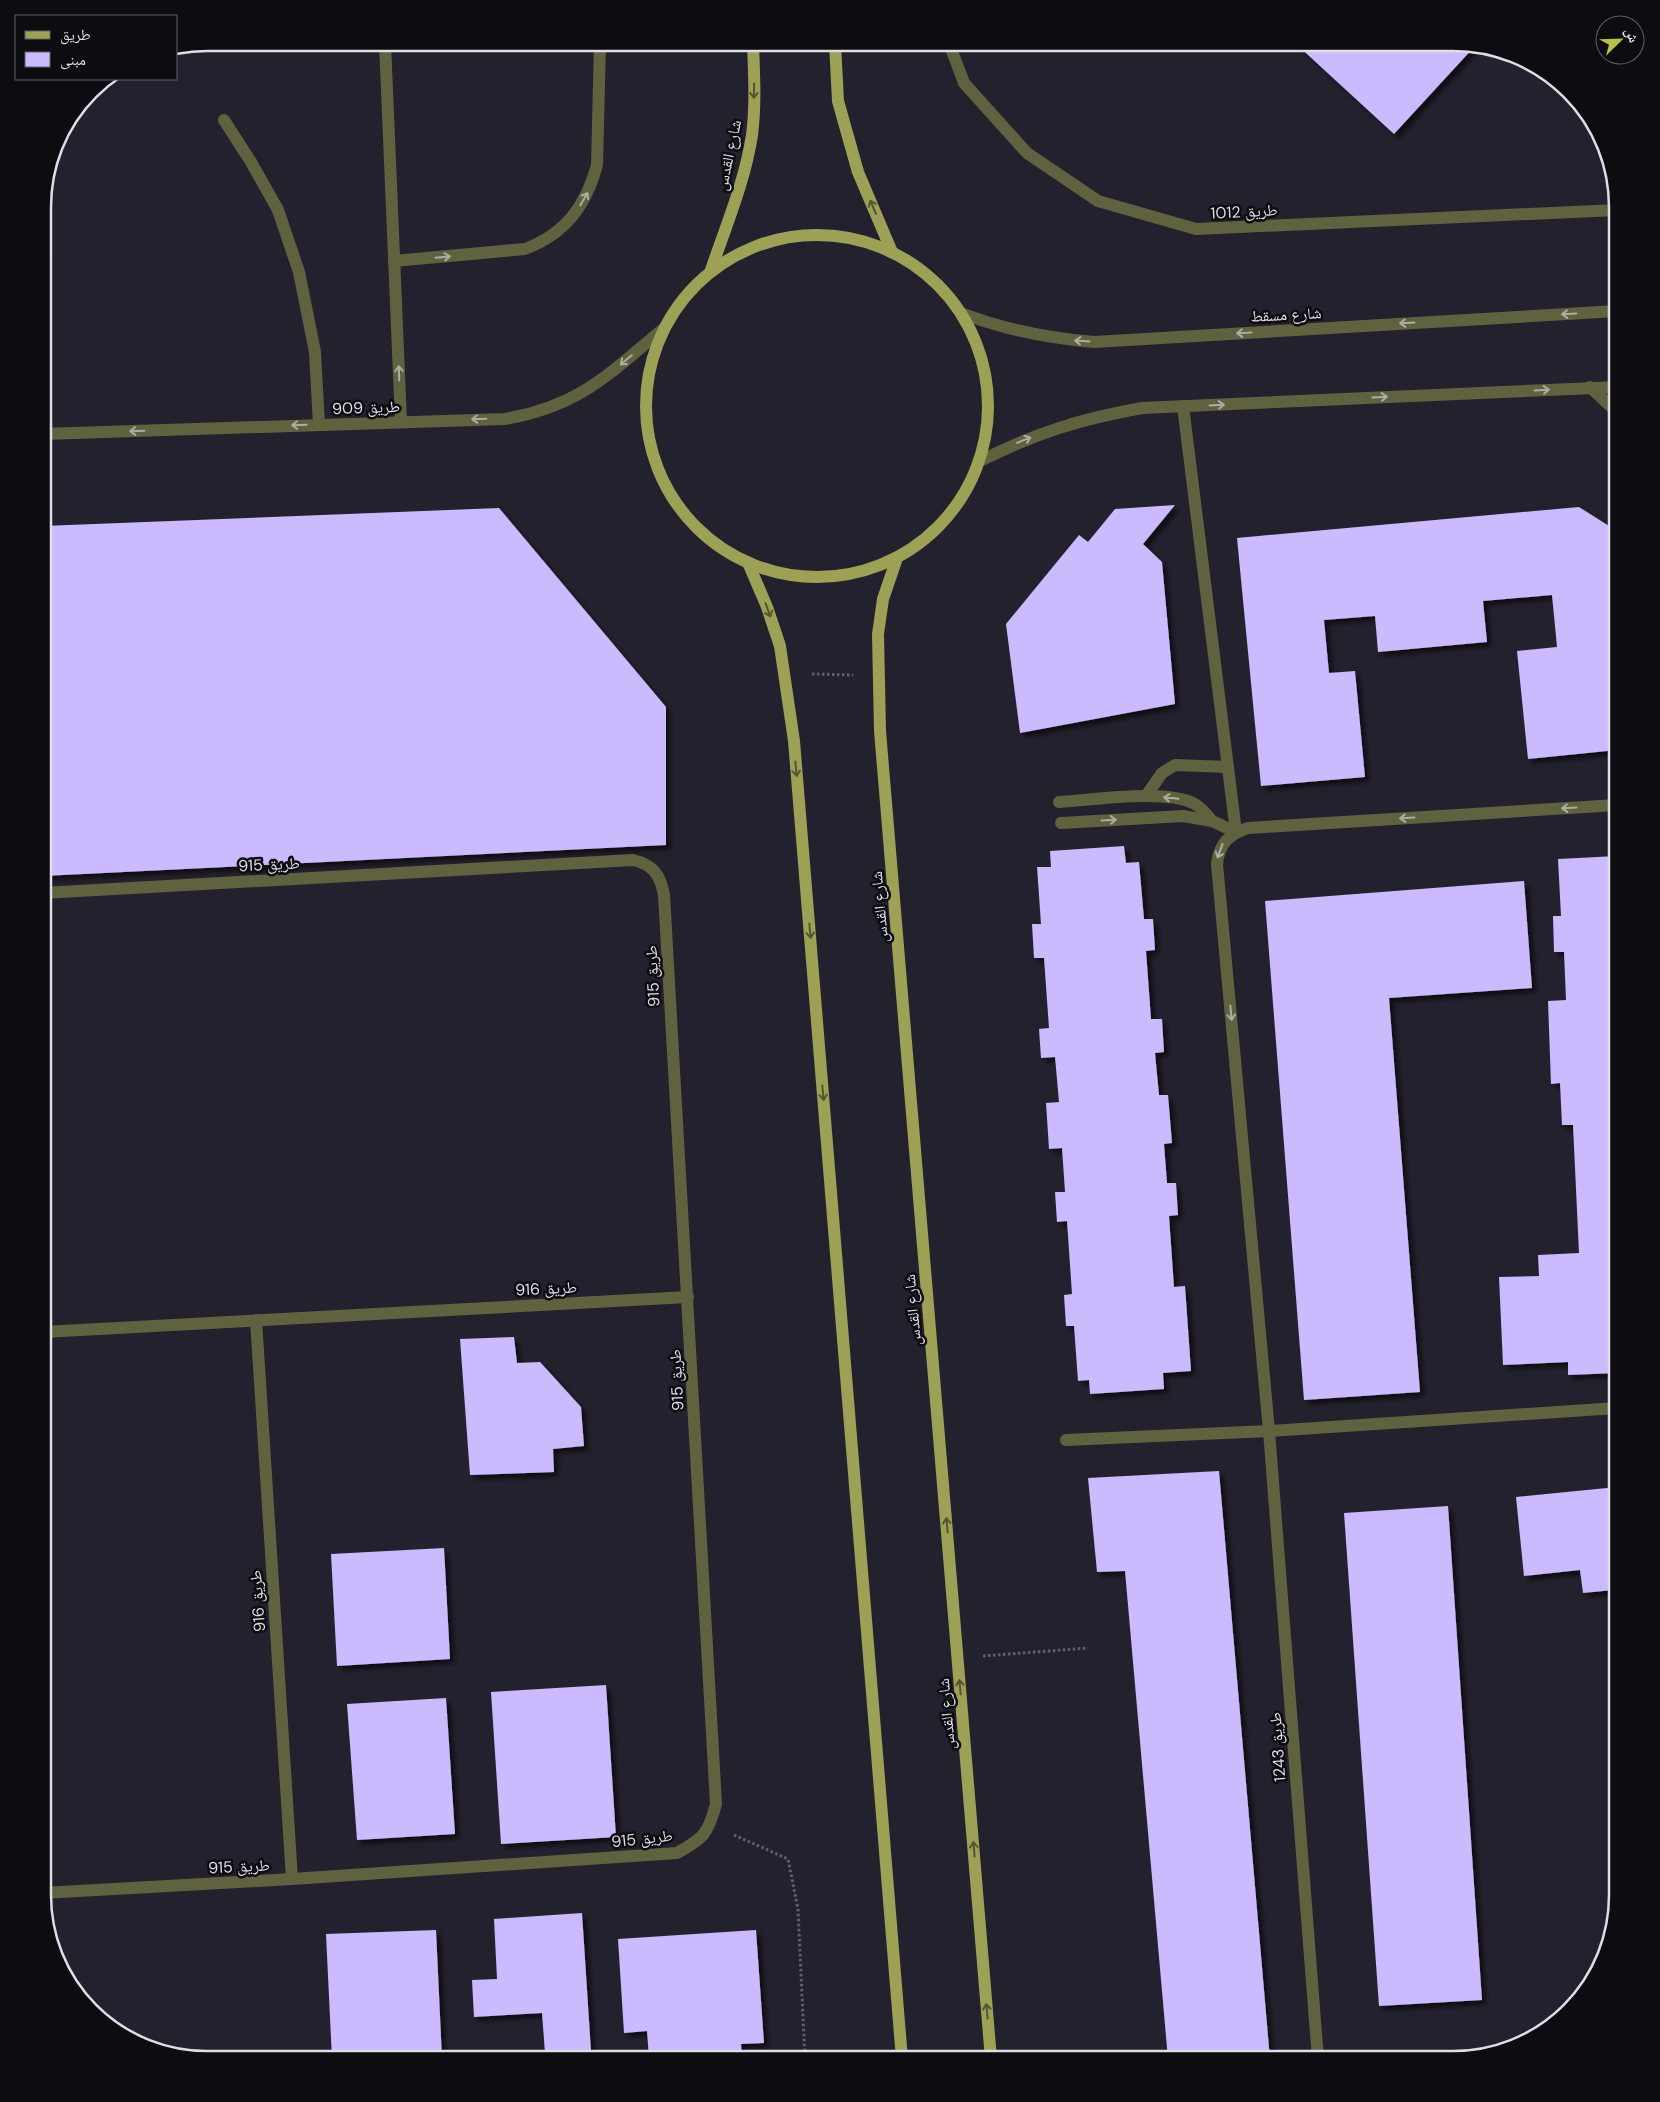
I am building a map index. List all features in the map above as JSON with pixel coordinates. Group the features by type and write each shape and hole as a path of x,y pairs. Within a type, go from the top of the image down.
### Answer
{"main road":[{"name":"شارع القدس","path":"711,270 744,174 752,134 753,51"},
{"path":"835,52 838,102 858,172 892,252"},
{"path":"818,234 856,239 892,252 918,268 942,288 961,313 978,347 988,384 988,423 980,461 967,492 948,519 924,542 896,560 848,576 798,578 749,565 710,540 677,506 656,465 645,420 648,373 663,329 684,297 711,270 743,250 779,238 818,234"},
{"name":"شارع القدس","path":"896,560 883,599 878,634 881,740 990,2051"},
{"path":"749,565 767,607 780,646 795,751 901,2051"}],"street":[{"path":"385,51 401,422"},
{"path":"394,262 525,249 543,242 559,231 573,217 592,183 597,165 600,51"},
{"name":"طريق 1012","path":"952,52 964,84 1028,153 1098,201 1196,230 1609,210"},
{"path":"224,120 251,162 278,210 299,272 315,352 319,425"},
{"name":"شارع مسقط","path":"961,313 993,325 1026,334 1094,342 1609,312"},
{"name":"طريق 909","path":"52,434 505,418 545,410 582,394 600,382 663,329"},
{"path":"980,461 1020,441 1061,426 1101,415 1142,408 1609,387"},
{"path":"1590,388 1609,404"},
{"path":"1183,406 1236,832"},
{"path":"1146,796 1162,774 1175,765 1228,767"},
{"path":"1059,802 1146,796 1177,798 1193,803 1212,821"},
{"path":"1061,823 1183,816 1212,821 1236,832 1248,828 1609,806"},
{"name":"طريق 1243","path":"1236,832 1228,837 1222,845 1218,854 1217,864 1269,1431 1317,2051"},
{"name":"طريق 915","path":"51,1892 292,1879 677,1853 698,1842 710,1825 716,1804 664,895 661,881 655,870 644,863 623,860 52,893"},
{"name":"طريق 916","path":"51,1332 688,1296"},
{"name":"طريق 916","path":"256,1320 292,1879"},
{"path":"1066,1440 1269,1431 1609,1409"}],"path":[{"path":"784,673 879,676"},
{"path":"958,1658 1088,1648"},
{"path":"710,1825 788,1860 798,1909 805,2051"}],"building":[{"path":"1305,52 1469,53 1394,134"},
{"path":"1175,505 1143,544 1162,562 1175,704 1020,733 1006,624 1079,535 1088,542 1115,509"},
{"path":"1579,507 1609,526 1609,751 1528,759 1517,651 1557,647 1552,595 1483,601 1487,642 1378,652 1375,616 1324,620 1329,673 1355,671 1365,777 1261,786 1237,538"},
{"path":"499,508 666,707 666,845 52,876 52,526"},
{"path":"1124,846 1126,863 1139,862 1144,919 1153,919 1155,950 1146,951 1151,1019 1162,1019 1164,1052 1155,1053 1159,1095 1168,1095 1172,1143 1164,1144 1167,1183 1176,1183 1178,1215 1169,1216 1174,1287 1185,1286 1191,1371 1163,1373 1164,1389 1090,1394 1089,1380 1078,1381 1074,1326 1066,1326 1064,1295 1072,1294 1067,1221 1057,1222 1055,1192 1065,1192 1062,1148 1049,1149 1046,1103 1059,1102 1055,1057 1041,1058 1039,1029 1049,1028 1044,958 1034,958 1032,924 1041,924 1037,867 1051,867 1050,851"},
{"path":"1609,856 1609,1373 1568,1375 1568,1362 1503,1365 1499,1277 1539,1276 1538,1255 1579,1253 1573,1125 1562,1125 1560,1083 1551,1084 1548,1001 1566,1000 1564,952 1554,952 1553,916 1561,916 1558,859"},
{"path":"1524,881 1532,988 1389,998 1420,1392 1304,1400 1265,901"},
{"path":"514,1337 517,1363 540,1362 581,1407 584,1446 553,1449 554,1472 470,1475 460,1339"},
{"path":"1219,1471 1269,2051 1167,2051 1125,1571 1097,1572 1088,1478"},
{"path":"1609,1488 1609,1590 1583,1593 1580,1570 1524,1576 1516,1497"},
{"path":"1448,1506 1482,2000 1379,2006 1344,1513"},
{"path":"444,1548 450,1659 337,1666 331,1554"},
{"path":"606,1685 616,1837 501,1844 491,1692"},
{"path":"446,1698 455,1834 357,1840 347,1704"},
{"path":"582,1913 591,2051 545,2051 542,2013 474,2017 472,1980 497,1979 494,1919"},
{"path":"436,1930 442,2051 332,2051 326,1934"},
{"path":"756,1930 764,2043 741,2044 741,2051 648,2051 647,2031 624,2033 618,1939"}]}
